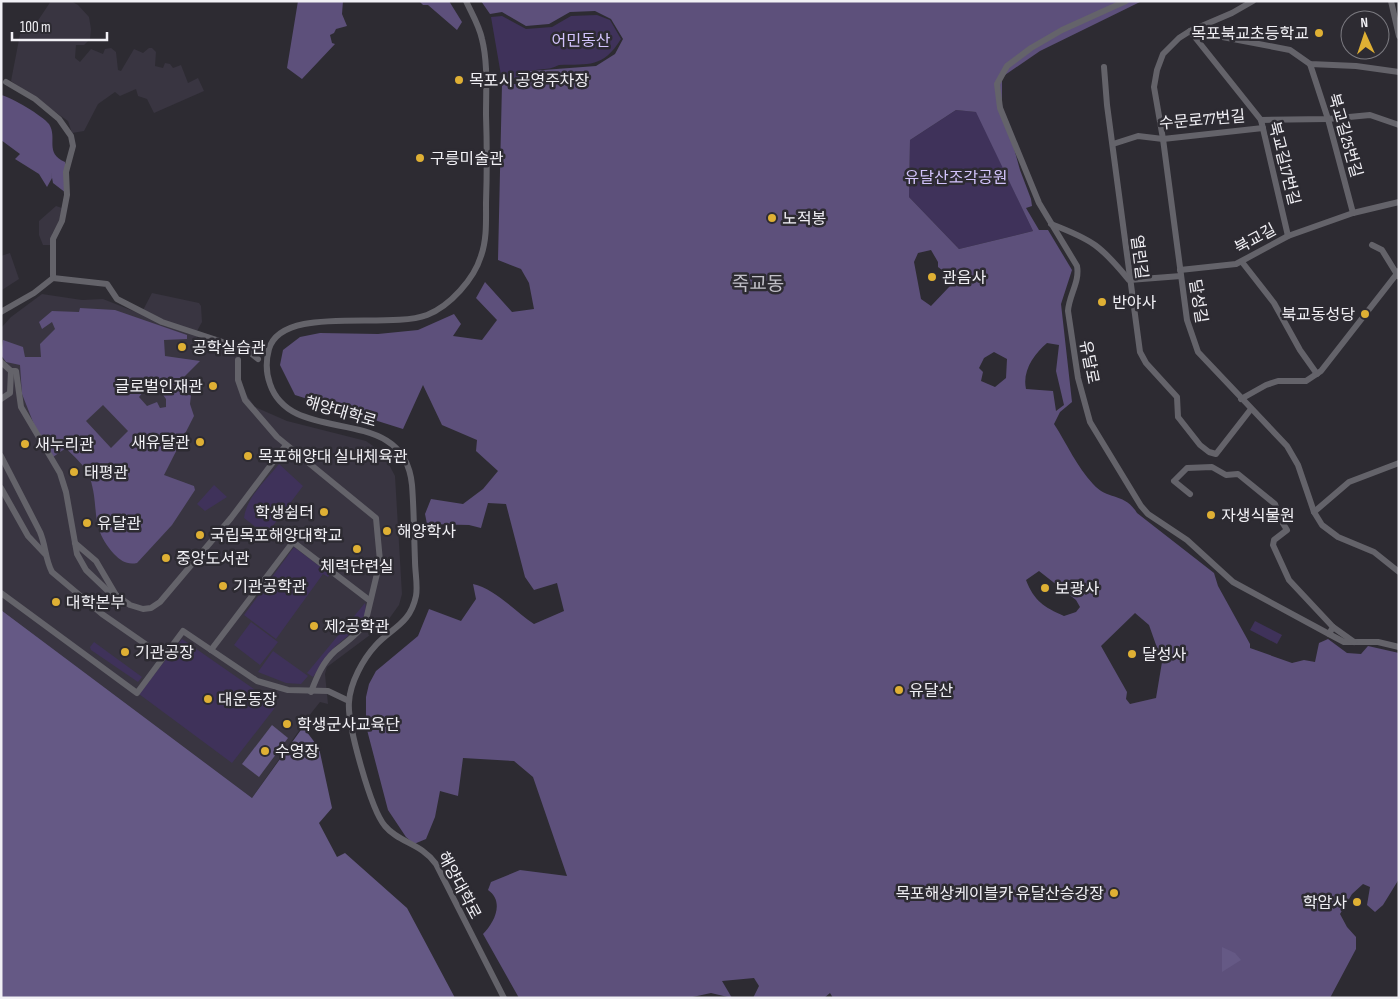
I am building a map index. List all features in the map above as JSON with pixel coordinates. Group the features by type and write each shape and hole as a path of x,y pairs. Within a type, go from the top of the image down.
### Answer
{"street":[{"name":"해양대학로","path":"466,1 478,23 485,59 486,224 482,254 477,266 468,280 444,305 426,315 400,321 312,322 294,325 276,335 268,353 267,372 271,389 291,411 307,418 378,436 397,450 410,473 416,595 407,620 376,645 358,671 349,702 358,754 376,809 385,826 400,838 427,852 436,864 504,998"},
{"name":"유달로","path":"1126,1 1062,30 1032,48 1008,66 997,84 1000,108 1039,203 1077,266 1079,276 1069,301 1068,311 1078,378 1090,422 1141,506 1148,514 1187,540 1233,582 1344,642 1378,642 1399,647"},
{"name":"달성길","path":"1253,1 1232,13 1190,31 1164,54 1157,70 1154,87 1163,138 1187,320 1194,344 1208,365 1276,432 1293,455 1314,512 1327,530 1374,552 1398,569"},
{"path":"1391,1 1399,36"},
{"path":"1190,31 1290,50 1310,64 1356,66 1399,72"},
{"name":"북교길17번길","path":"1190,31 1261,120 1288,236"},
{"name":"북교길25번길","path":"1310,64 1328,118 1354,213"},
{"name":"열린길","path":"1104,67 1106,98 1114,144 1129,280 1140,352 1146,363 1177,397 1178,417 1209,452 1216,454 1251,409"},
{"path":"6,82 35,99 59,119 67,128 72,141 71,159 66,172 68,192 65,208 62,221 53,239 53,278"},
{"name":"수문로77번길","path":"1261,120 1370,115 1399,125"},
{"name":"수문로77번길","path":"1114,144 1130,137 1163,138 1263,128"},
{"name":"북교길","path":"1129,280 1242,262 1288,236 1354,213 1399,202"},
{"path":"1051,224 1086,237 1095,243 1129,280"},
{"path":"1241,399 1278,381 1306,380 1318,374 1398,275 1382,250 1372,245"},
{"path":"1242,262 1274,303 1300,350 1318,374"},
{"path":"1,312 34,293 53,278 107,284 117,299 162,322 247,350 258,359"},
{"path":"238,360 238,380 245,400 286,445 376,518 380,558 369,600 368,615 360,632 334,652 319,670 311,692"},
{"path":"1,362 11,371 16,371 21,407 60,473 77,554 86,570 109,592 130,605 143,609 151,608 160,602 231,518 286,445"},
{"path":"1,399 10,393 11,371"},
{"path":"1,456 40,532 45,544 45,554 52,572 102,614 164,657"},
{"path":"1314,512 1349,482 1399,463"},
{"path":"1190,494 1174,481 1187,468 1212,467 1226,475 1238,474 1275,504 1279,517 1288,530 1273,542 1285,573 1298,591 1333,626 1354,642"},
{"path":"1,488 28,536 45,554"},
{"path":"211,650 293,542 369,600"},
{"path":"75,543 96,561 116,595"},
{"path":"1,592 137,693 183,631 257,681 288,690 328,691 349,702"},
{"path":"1328,634 1333,626"}],"shaded area":[{"path":"51,1 71,1 78,5 89,17 90,39 84,45 76,45 75,58 80,62 91,49 103,54 105,49 111,48 116,52 118,70 121,71 134,49 143,53 152,48 156,52 155,66 163,68 165,63 170,64 173,68 181,65 188,83 198,78 204,91 154,113 147,99 138,96 136,89 120,96 115,92 98,104 84,131 72,133 68,121 11,81 22,24 33,28"},
{"path":"298,1 343,1 342,14 347,26 336,29 330,35 332,43 335,44 302,79 287,68"},
{"path":"419,1 449,1 462,22 457,30 428,5 423,5"},
{"path":"481,1 1142,1 1040,51 1002,77 1002,105 1020,170 1031,199 1032,206 1026,208 1039,230 1048,230 1072,270 1061,304 1072,402 1060,412 1054,424 1077,463 1093,484 1104,493 1127,502 1137,513 1214,573 1218,586 1250,644 1250,648 1292,663 1304,660 1315,662 1319,643 1328,639 1347,653 1361,654 1368,646 1399,653 1399,879 1383,905 1375,912 1367,905 1370,887 1363,884 1352,894 1340,914 1347,927 1356,937 1356,949 1330,998 833,998 830,993 824,998 753,998 759,986 754,978 722,981 732,998 711,993 688,998 519,998 483,934 494,918 497,906 496,900 488,890 491,882 520,870 567,876 533,777 514,761 463,758 458,796 440,791 435,817 426,839 414,844 406,837 388,810 366,726 366,697 369,684 376,671 418,636 429,609 461,621 476,599 473,584 481,586 497,595 534,624 564,611 557,583 534,590 525,577 506,504 488,503 481,528 469,525 427,524 425,514 431,499 463,504 483,489 498,471 476,451 477,440 442,425 423,385 403,429 295,395 280,365 283,350 300,337 320,333 378,334 418,330 454,314 461,324 453,336 482,340 497,320 476,298 485,282 512,312 534,309 529,283 521,269 498,260 502,84 522,84 523,75 530,71 596,66 615,54 623,39 611,19 595,11 570,12 549,24 526,26 502,12 490,14","holes":["956,110 976,112 1033,231 959,249 909,197 910,140","931,250 938,262 938,267 946,273 950,286 931,306 921,299 914,262 918,253","1047,343 1059,345 1056,371 1064,405 1056,411 1053,391 1026,389 1027,369 1042,347","994,352 1007,359 1006,378 995,387 981,381 983,372 979,368 984,358","1039,571 1076,600 1080,607 1076,612 1064,616 1040,602 1026,580","1135,613 1149,625 1162,662 1156,698 1130,704 1126,699 1127,692 1101,646"]},
{"path":"1,95 26,107 49,124 53,150 65,162 66,193 53,183 51,172 52,178 47,187 39,174 15,159 20,154 1,140"},
{"path":"56,206 62,208 60,220 52,234 52,245 43,245 39,235 39,221"},
{"path":"10,253 19,279 2,290 1,256"},
{"name":"국립목포해양대학교","path":"152,293 199,303 201,306 202,322 197,331 197,338 240,349 241,387 255,407 287,421 366,441 383,453 395,476 402,594 399,605 386,623 327,667 325,674 328,704 320,702 252,798 1,610 1,328 11,317 42,294 82,300 103,299 141,314"},
{"path":"80,308 115,310 187,335 187,339 164,340 165,356 200,361 176,385 162,386 145,393 143,392 139,397 147,406 157,402 160,408 166,407 166,399 161,392 162,390 183,387 193,377 190,404 194,416 164,475 194,486 195,490 172,525 137,563 127,563 122,560 106,544 98,526 93,489 88,474 66,448 53,457 35,427 22,394 20,365 6,362 1,355 3,340 23,347 25,357 41,357 40,344 55,329 52,322 42,329 39,322 52,311 79,312","holes":["103,405 128,431 111,448 86,421"]},
{"path":"1,610 252,798 303,727 319,748 332,808 319,823 337,857 345,853 407,908 455,998 1,998"},
{"name":"수영장","path":"272,725 288,738 259,777 242,764"},
{"path":"1222,947 1235,953 1241,960 1222,972"}],"green space":[{"name":"어민동산","path":"597,15 610,20 621,39 608,55 601,60 587,64 559,65 535,70 522,74 520,81 502,81 491,17 502,16 526,29 552,27 571,16"},
{"name":"유달산조각공원","path":"956,110 977,112 1033,231 959,249 909,197 910,140"},
{"path":"279,464 303,486 266,535 244,518 248,503"},
{"path":"214,485 227,497 205,511 197,504"},
{"path":"294,547 330,574 328,577 323,574 276,639 244,615"},
{"path":"365,603 366,610 361,623 330,652 313,677 307,673"},
{"path":"1255,621 1282,635 1277,644 1250,630"},
{"path":"251,622 278,642 260,665 234,645"},
{"name":"대운동장","path":"182,639 277,705 232,763 139,694"},
{"path":"94,642 142,677 138,682 91,650 90,647"},
{"path":"273,651 308,676 301,684 286,683 258,672"}],"place":[{"name":"목포북교초등학교","path":"1319,33"},
{"name":"목포시 공영주차장","path":"459,80"},
{"name":"구릉미술관","path":"420,158"},
{"name":"노적봉","path":"772,218"},
{"name":"관음사","path":"932,277"},
{"name":"반야사","path":"1102,302"},
{"name":"북교동성당","path":"1365,314"},
{"name":"공학실습관","path":"182,347"},
{"name":"글로벌인재관","path":"213,386"},
{"name":"새유달관","path":"200,442"},
{"name":"새누리관","path":"25,444"},
{"name":"목포해양대 실내체육관","path":"248,456"},
{"name":"태평관","path":"74,472"},
{"name":"학생쉼터","path":"324,512"},
{"name":"자생식물원","path":"1211,515"},
{"name":"유달관","path":"87,523"},
{"name":"해양학사","path":"387,531"},
{"name":"국립목포해양대학교","path":"200,535"},
{"name":"체력단련실","path":"357,549"},
{"name":"중앙도서관","path":"166,558"},
{"name":"기관공학관","path":"223,586"},
{"name":"보광사","path":"1045,588"},
{"name":"대학본부","path":"56,602"},
{"name":"제2공학관","path":"314,626"},
{"name":"기관공장","path":"125,652"},
{"name":"달성사","path":"1132,654"},
{"name":"유달산","path":"899,690"},
{"name":"대운동장","path":"208,699"},
{"name":"학생군사교육단","path":"287,724"},
{"name":"수영장","path":"265,751"},
{"name":"목포해상케이블카 유달산승강장","path":"1114,893"},
{"name":"학암사","path":"1357,902"}],"district":[{"name":"죽교동","path":"758,283"}]}
